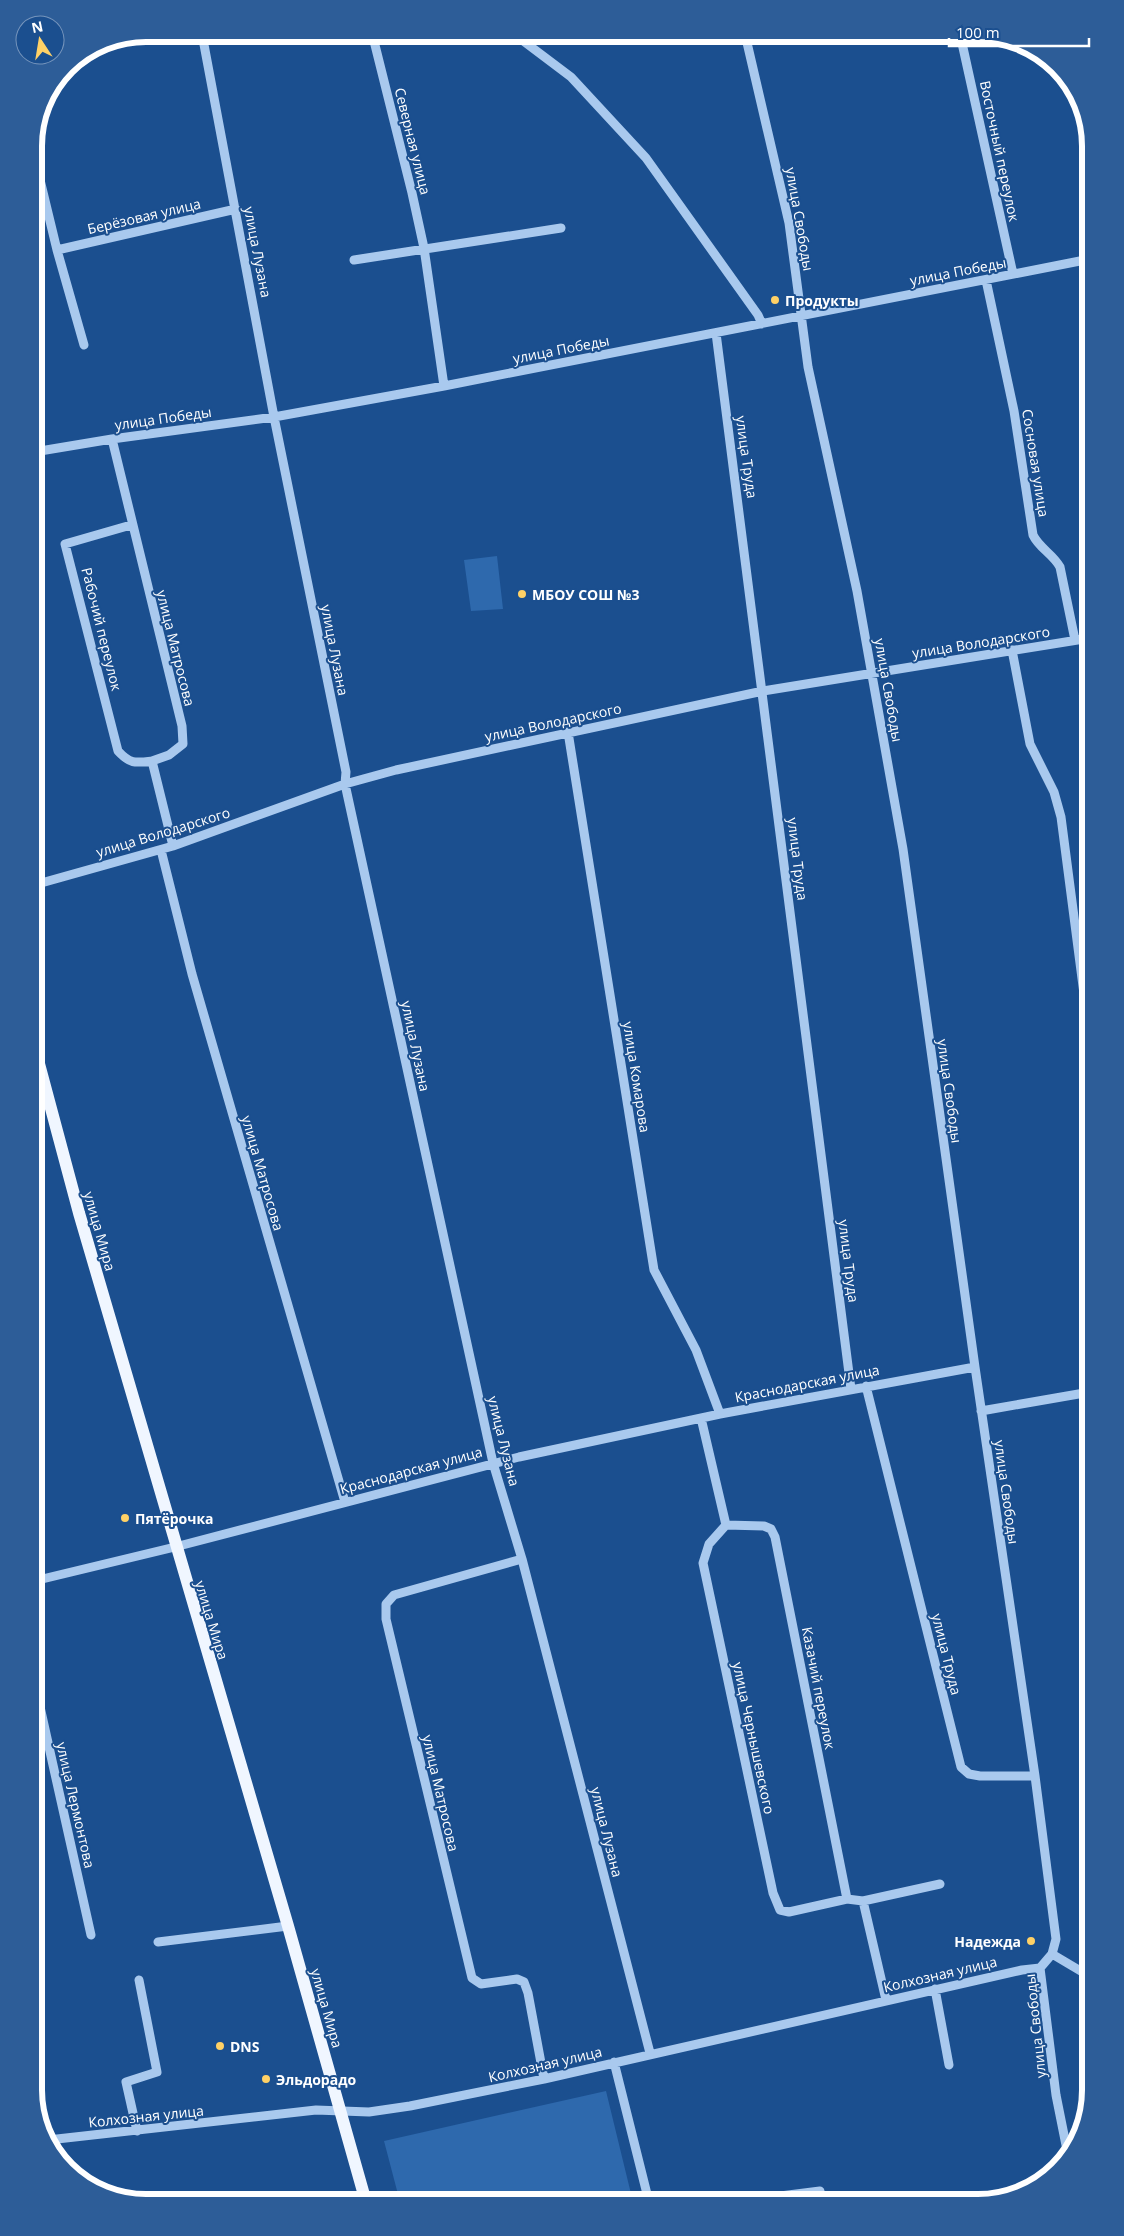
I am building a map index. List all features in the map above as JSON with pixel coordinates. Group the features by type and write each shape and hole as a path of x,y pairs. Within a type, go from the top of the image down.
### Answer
{"main road":[{"name":"улица Мира","path":"43,1076 79,1214 175,1547 288,1926 364,2193"}],"street":[{"name":"улица Лузана","path":"204,42 274,417 346,772 345,784 493,1463 522,1559 650,2053"},
{"name":"Северная улица","path":"374,42 424,248 444,386"},
{"path":"525,42 571,77 646,158 758,315 762,324"},
{"name":"улица Свободы","path":"748,43 788,223 808,367 873,674 903,849 974,1367 1035,1776 1056,1939 1052,1954 1040,1968 1056,2095 1066,2145"},
{"name":"Восточный переулок","path":"962,43 1013,274"},
{"path":"43,193 84,345"},
{"name":"Берёзовая улица","path":"57,250 236,209"},
{"path":"354,260 561,228"},
{"name":"улица Победы","path":"43,451 274,417 444,386 1082,261"},
{"name":"Сосновая улица","path":"986,280 1014,411 1033,535 1036,543 1055,558 1060,567 1074,640"},
{"name":"улица Труда","path":"716,332 851,1389"},
{"name":"улица Матросова","path":"112,439 131,525 182,726 183,744 168,755 152,761"},
{"name":"Рабочий переулок","path":"131,525 66,544 118,751 126,760 136,763 152,761"},
{"name":"улица Володарского","path":"43,883 162,850 345,784 396,770 763,691 1082,639"},
{"path":"1012,650 1030,744 1054,792 1061,817 1082,978"},
{"name":"улица Комарова","path":"568,732 654,1270 696,1350 720,1414"},
{"path":"152,761 173,846"},
{"name":"улица Матросова","path":"162,850 192,974 345,1502"},
{"name":"Краснодарская улица","path":"42,1579 175,1547 493,1463 720,1414 974,1367"},
{"name":"улица Труда","path":"866,1386 961,1767 969,1774 980,1776 1035,1776"},
{"path":"981,1411 1082,1393"},
{"path":"701,1418 726,1524"},
{"name":"Казачий переулок","path":"726,1524 764,1526 771,1529 775,1537 847,1899"},
{"name":"улица Чернышевского","path":"726,1524 709,1544 703,1563 773,1892 780,1910 789,1912 847,1899 863,1900 940,1884"},
{"name":"улица Матросова","path":"522,1559 394,1596 386,1604 386,1619 472,1978 481,1984 517,1978 524,1982 528,1993 544,2079"},
{"name":"улица Лермонтова","path":"42,1717 91,1936"},
{"path":"863,1900 886,2000"},
{"path":"158,1942 288,1926"},
{"path":"1052,1954 1082,1972"},
{"name":"Колхозная улица","path":"55,2139 316,2110 369,2112 410,2106 544,2079 650,2053 935,1989 1022,1970 1040,1968"},
{"path":"137,2131 126,2082 157,2072 139,1980"},
{"path":"935,1989 949,2064"},
{"path":"614,2062 647,2193"},
{"path":"804,2193 820,2191"}],"green space":[{"path":"497,556 503,609 471,611 464,560"},
{"path":"1082,2003 1082,2021 1080,2004"},
{"path":"606,2091 631,2193 398,2193 384,2141"}],"place":[{"name":"Продукты","path":"775,300"},
{"name":"МБОУ СОШ №3","path":"522,594"},
{"name":"Пятёрочка","path":"125,1518"},
{"name":"Надежда","path":"1031,1941"},
{"name":"DNS","path":"220,2046"},
{"name":"Эльдорадо","path":"266,2079"}]}
